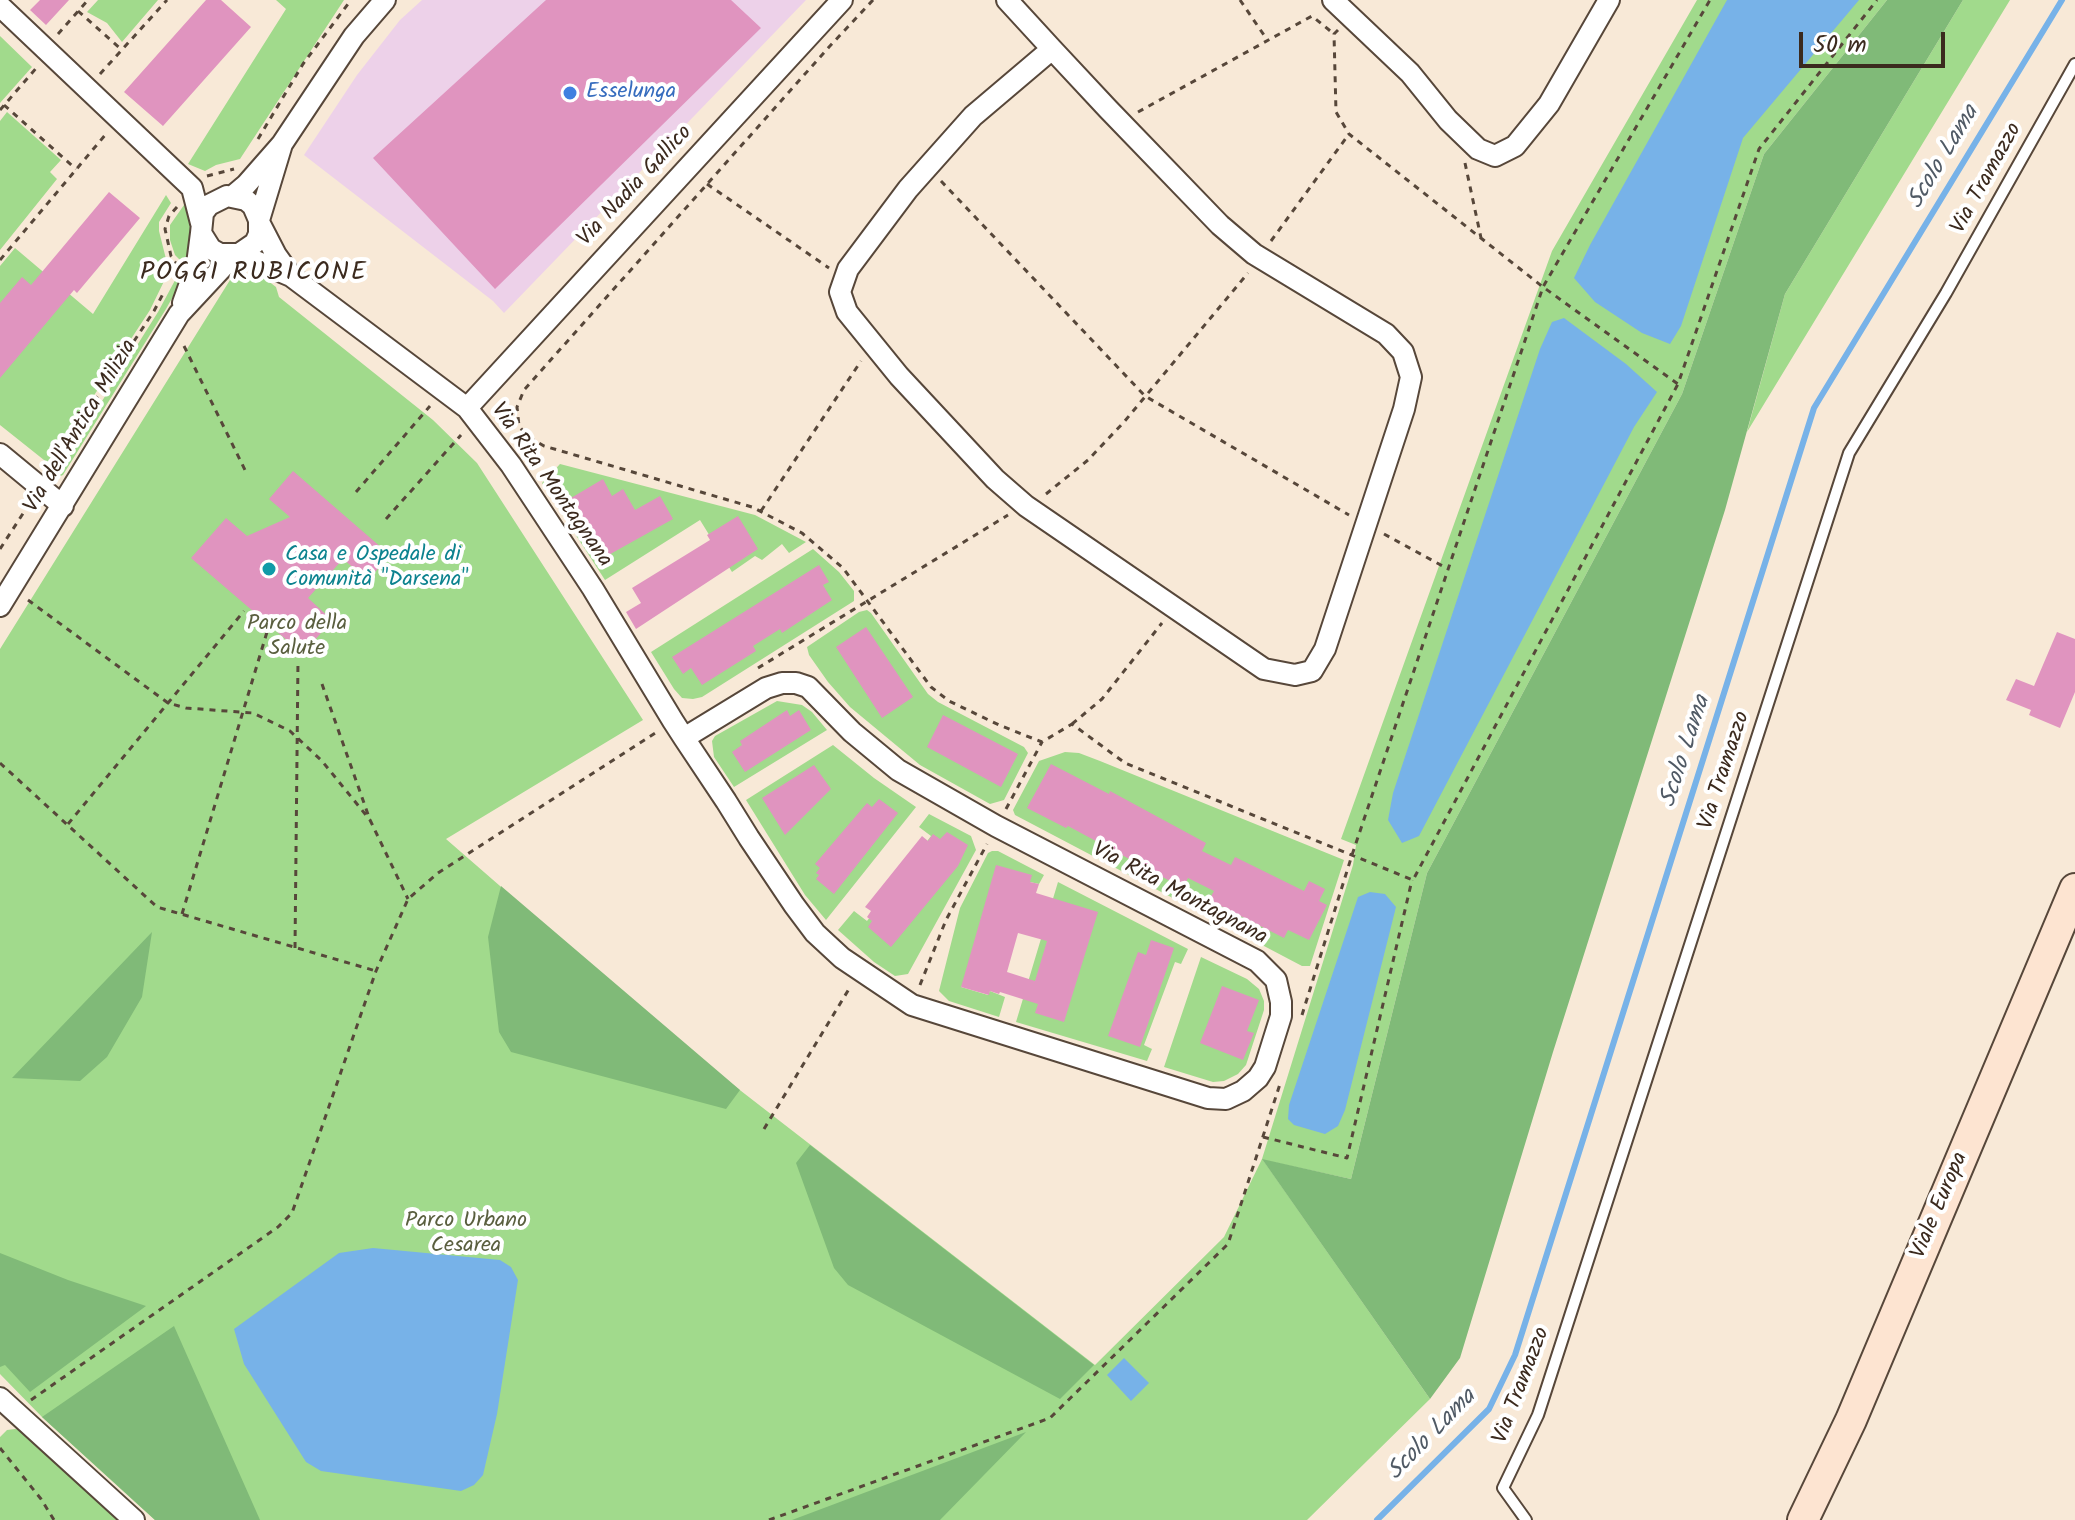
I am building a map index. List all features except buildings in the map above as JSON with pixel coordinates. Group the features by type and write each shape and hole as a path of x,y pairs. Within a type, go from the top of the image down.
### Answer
{"main road":[{"name":"Viale Europa","path":"1803,1520 1851,1420 2075,889"}],"street":[{"path":"201,228 209,205 246,185 282,144 354,36 385,0"},
{"name":"Via Nadia Gallico","path":"467,408 842,0"},
{"path":"1007,0 1220,225 1259,257 1386,334 1403,352 1411,377 1409,388 1325,649 1312,671 1295,675 1264,669 1026,506 995,479 899,376 847,312 840,292 848,269 908,189 973,116 1052,49"},
{"path":"1333,0 1410,73 1478,149 1495,156 1515,146 1549,104 1609,0"},
{"path":"0,6 192,188 246,200 253,206 260,222"},
{"path":"192,188 201,228 211,249 220,254 237,255 255,243 282,144"},
{"name":"Via Rita Montagnana","path":"260,222 276,255 291,276"},
{"name":"Via dell'Antica Milizia","path":"0,606 179,314 197,264 201,228"},
{"name":"Via Rita Montagnana","path":"237,255 291,276 467,408 511,465 593,589 684,738 794,905 815,933 863,974 912,1005 1208,1098 1226,1099 1243,1091 1265,1067 1281,1016 1281,1002 1276,980 1257,961 996,826 898,770 852,732 808,687 782,683 766,688 684,738"},
{"name":"Via dell'Antica Milizia","path":"179,314 237,255"},
{"path":"0,454 63,506"},
{"path":"0,1398 14,1415 134,1520"}],"lane":[{"name":"Via Tramazzo","path":"1526,1520 1503,1488 1538,1415 1849,453 1946,293 2075,64"}],"path":[{"path":"53,40 88,0"},
{"path":"95,80 167,0"},
{"path":"256,142 303,64 351,0"},
{"path":"873,0 524,390 517,407 519,426 527,436 544,446 761,511 802,533 843,568 931,687 949,701 1042,742"},
{"path":"1240,0 1268,41"},
{"path":"1300,1020 1352,855 1543,287 1710,0"},
{"path":"1263,1137 1347,1158 1413,880 1678,384 1759,149 1877,0"},
{"path":"78,11 122,50"},
{"path":"1120,122 1312,16 1334,34"},
{"path":"1351,17 1334,34 1336,112 1349,134 1543,287 1678,384"},
{"path":"0,110 38,66"},
{"path":"4,105 76,170"},
{"path":"1457,128 1481,238"},
{"path":"0,260 107,132"},
{"path":"758,668 1048,493 1088,460 1259,257 1349,134"},
{"path":"928,167 1145,396 1366,525 1449,569"},
{"path":"178,266 171,256 165,229 169,216 203,178 241,168"},
{"path":"707,184 844,278"},
{"path":"0,549 24,512 25,490 39,470 52,465 166,289"},
{"path":"183,343 246,472"},
{"path":"761,511 873,344"},
{"path":"356,492 430,406"},
{"path":"386,519 462,434"},
{"path":"25,598 168,703 186,708 253,713 290,731 322,761 370,820"},
{"path":"1004,813 1042,742 1072,724 1102,699 1175,608"},
{"path":"68,824 244,611"},
{"path":"182,914 267,632"},
{"path":"295,948 298,660"},
{"path":"322,684 370,820 408,899"},
{"path":"1072,724 1125,763 1413,880"},
{"path":"14,1415 278,1227 292,1213 376,971 408,899 438,873 666,726"},
{"path":"0,763 157,907 376,971"},
{"path":"918,990 946,920 991,836"},
{"path":"764,1129 849,989"},
{"path":"769,1520 1050,1418 1228,1244 1281,1079"},
{"path":"0,1448 54,1520"}],"shaded area":[{"name":"Esselunga","path":"422,0 806,0 504,313 493,301 304,155 357,75 400,20"}],"green space":[{"path":"98,0 158,0 122,42 107,23 87,12"},
{"path":"276,0 344,0 240,159 205,171 188,164 286,9"},
{"path":"1697,0 1887,0 1764,154 1682,394 1427,873 1351,1179 1263,1160 1430,1399 1307,1520 155,1520 42,1417 0,1374 0,649 230,280 248,274 263,277 276,287 279,297 433,420 477,463 643,720 446,839 692,1053 1095,1365 1224,1237 1262,1159 1353,865 1356,845 1341,839 1552,251"},
{"path":"1887,0 1963,0 1785,294 1725,510 1553,1052 1460,1358 1430,1399 1262,1159 1351,1179 1427,873 1682,394 1764,154"},
{"path":"1963,0 2010,0 1747,432 1785,294"},
{"path":"0,36 32,67 0,103"},
{"path":"7,112 61,160 50,172 57,179 0,250 0,121"},
{"path":"166,195 171,203 159,222 159,231 169,271 150,310 49,464 0,425 0,266 15,248 93,314"},
{"path":"184,205 192,221 190,263 175,255 170,240 170,225"},
{"path":"180,271 186,273 166,309 63,475 53,479 158,312"},
{"path":"560,464 755,515 806,542 789,553 782,544 762,560 755,556 732,572 700,520 605,580 542,483"},
{"path":"813,549 839,572 854,591 854,601 702,697 682,698 651,652"},
{"path":"867,610 928,694 1024,747 1028,753 1004,800 990,804 920,765 850,707 828,682 809,655 807,647 859,612"},
{"path":"777,701 802,705 827,730 734,787 714,757 712,741 715,736"},
{"path":"833,745 916,807 826,920 805,895 746,800"},
{"path":"1065,752 1079,753 1100,761 1344,860 1310,966 1302,966 1015,815 1013,810 1039,761"},
{"path":"929,814 971,836 976,850 908,974 895,976 838,930 854,911 867,921 931,836 919,827"},
{"path":"998,851 1044,875 1039,884 1030,882 961,987 988,995 990,991 1005,997 999,1017 949,1001 939,991 960,908 988,853"},
{"path":"1058,882 1188,949 1181,964 1175,962 1144,1045 1152,1049 1147,1061 1016,1022"},
{"path":"501,886 740,1090 726,1109 511,1052 499,1032 488,937"},
{"path":"152,932 142,997 107,1057 80,1081 12,1078"},
{"path":"1201,957 1247,979 1259,989 1264,1001 1264,1010 1246,1065 1238,1074 1224,1081 1213,1082 1164,1067"},
{"path":"810,1145 1094,1365 1060,1399 848,1285 834,1268 796,1163"},
{"path":"0,1253 146,1306 30,1392 5,1365 0,1367"},
{"path":"174,1326 260,1520 155,1520 42,1417"},
{"path":"7,1430 24,1430 121,1520 0,1520 0,1437"},
{"path":"1026,1432 940,1520 792,1520"}],"water":[{"path":"1727,0 1859,0 1743,138 1681,326 1670,344 1642,333 1595,302 1574,278"},
{"path":"1564,318 1626,364 1657,392 1634,427 1419,836 1402,843 1388,820 1393,793 1540,349 1552,322"},
{"path":"1370,892 1385,894 1396,907 1345,1110 1338,1126 1325,1134 1294,1125 1288,1119 1289,1105 1358,897"},
{"path":"373,1248 500,1260 511,1267 518,1280 497,1414 483,1475 474,1485 461,1491 321,1471 306,1462 244,1364 234,1329 339,1253"},
{"path":"1124,1358 1149,1383 1131,1401 1107,1375"}],"waterway":[{"name":"Scolo Lama","path":"1377,1520 1489,1409 1515,1355 1814,408 2062,0"}],"place":[{"name":"Esselunga","path":"570,93"},
{"name":"Casa e Ospedale di Comunità \"Darsena\"","path":"269,569"}],"district":[{"name":"POGGI RUBICONE","path":"254,275"}],"park label":[{"name":"Parco della Salute","path":"297,638"},
{"name":"Parco Urbano Cesarea","path":"466,1234"}]}
